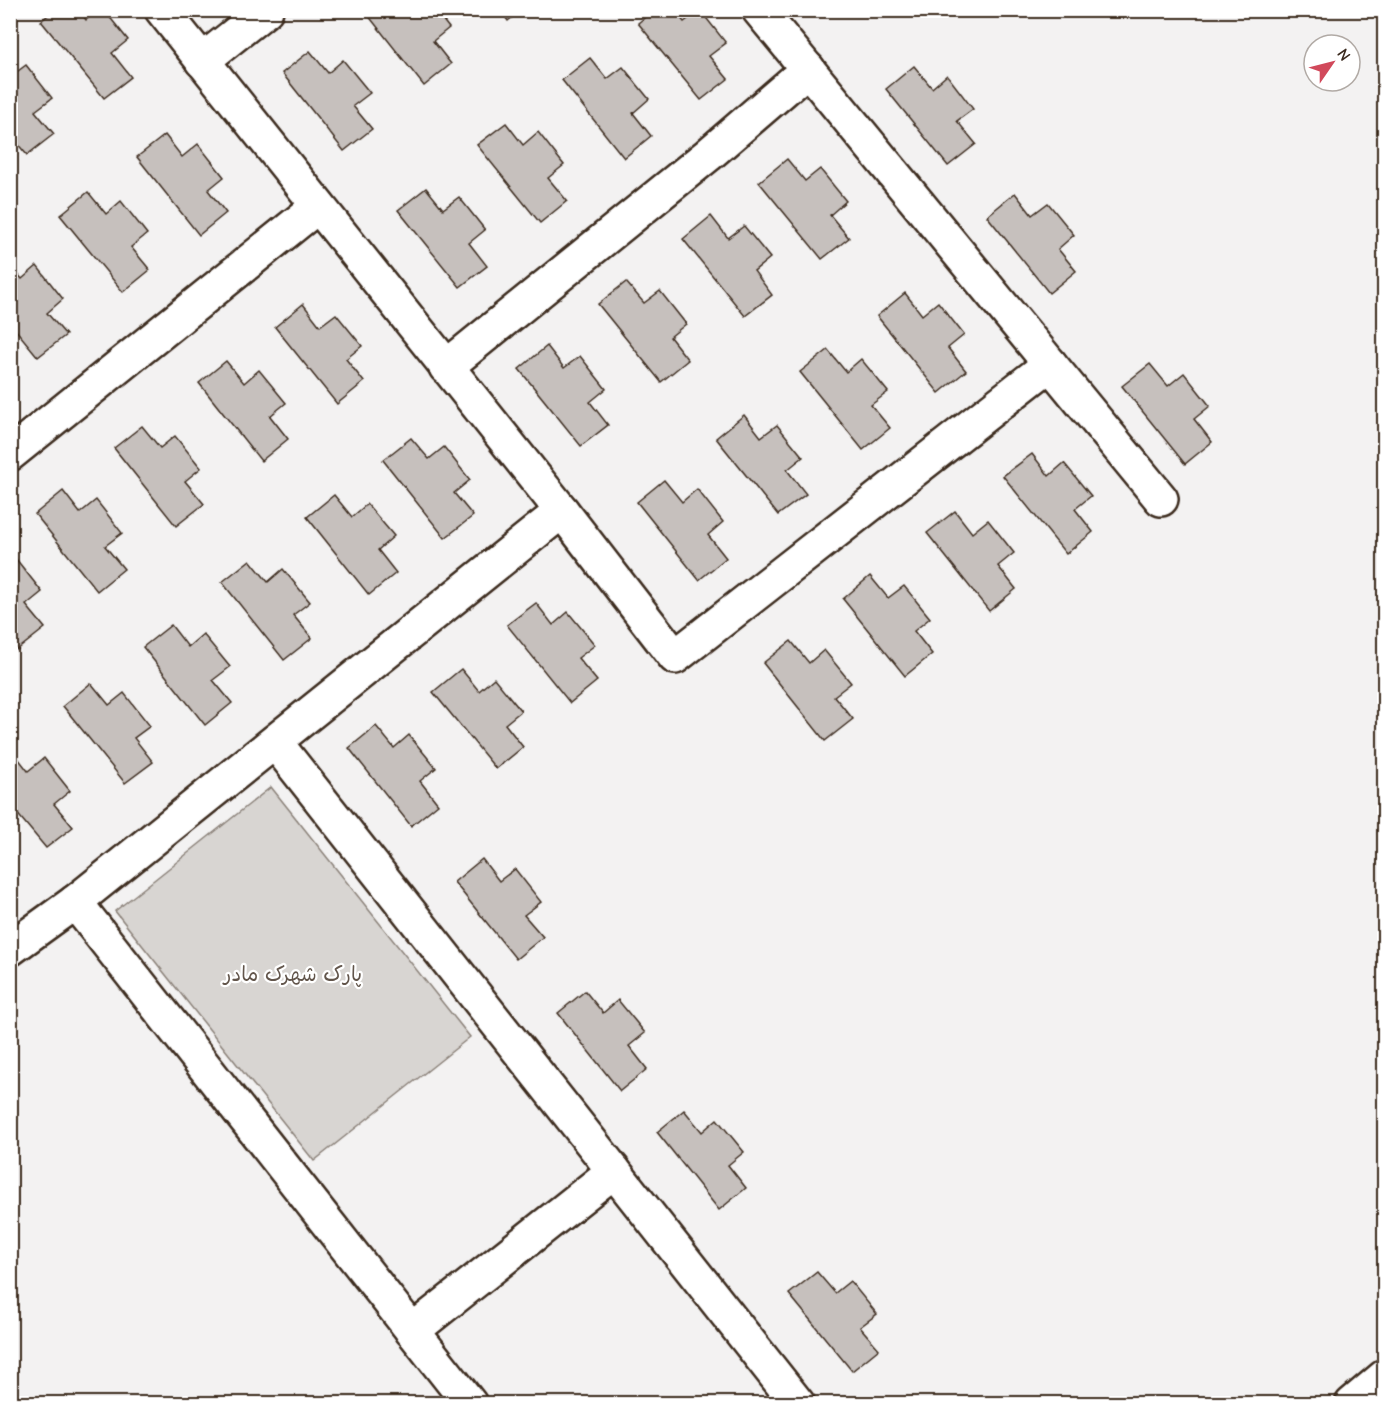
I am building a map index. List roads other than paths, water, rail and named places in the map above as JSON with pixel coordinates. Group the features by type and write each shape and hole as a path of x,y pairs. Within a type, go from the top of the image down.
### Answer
{"street":[{"path":"162,10 562,511 675,657 1050,364"},
{"path":"202,61 266,10"},
{"path":"759,10 1161,500"},
{"path":"446,367 708,155 808,69"},
{"path":"10,454 318,206"},
{"path":"10,949 75,902 562,511"},
{"path":"275,741 798,1404"},
{"path":"75,902 470,1404"},
{"path":"412,1331 614,1171"},
{"path":"1352,1404 1384,1377"}],"park label":[{"name":"پارک شهرک مادر","path":"293,974"}]}
